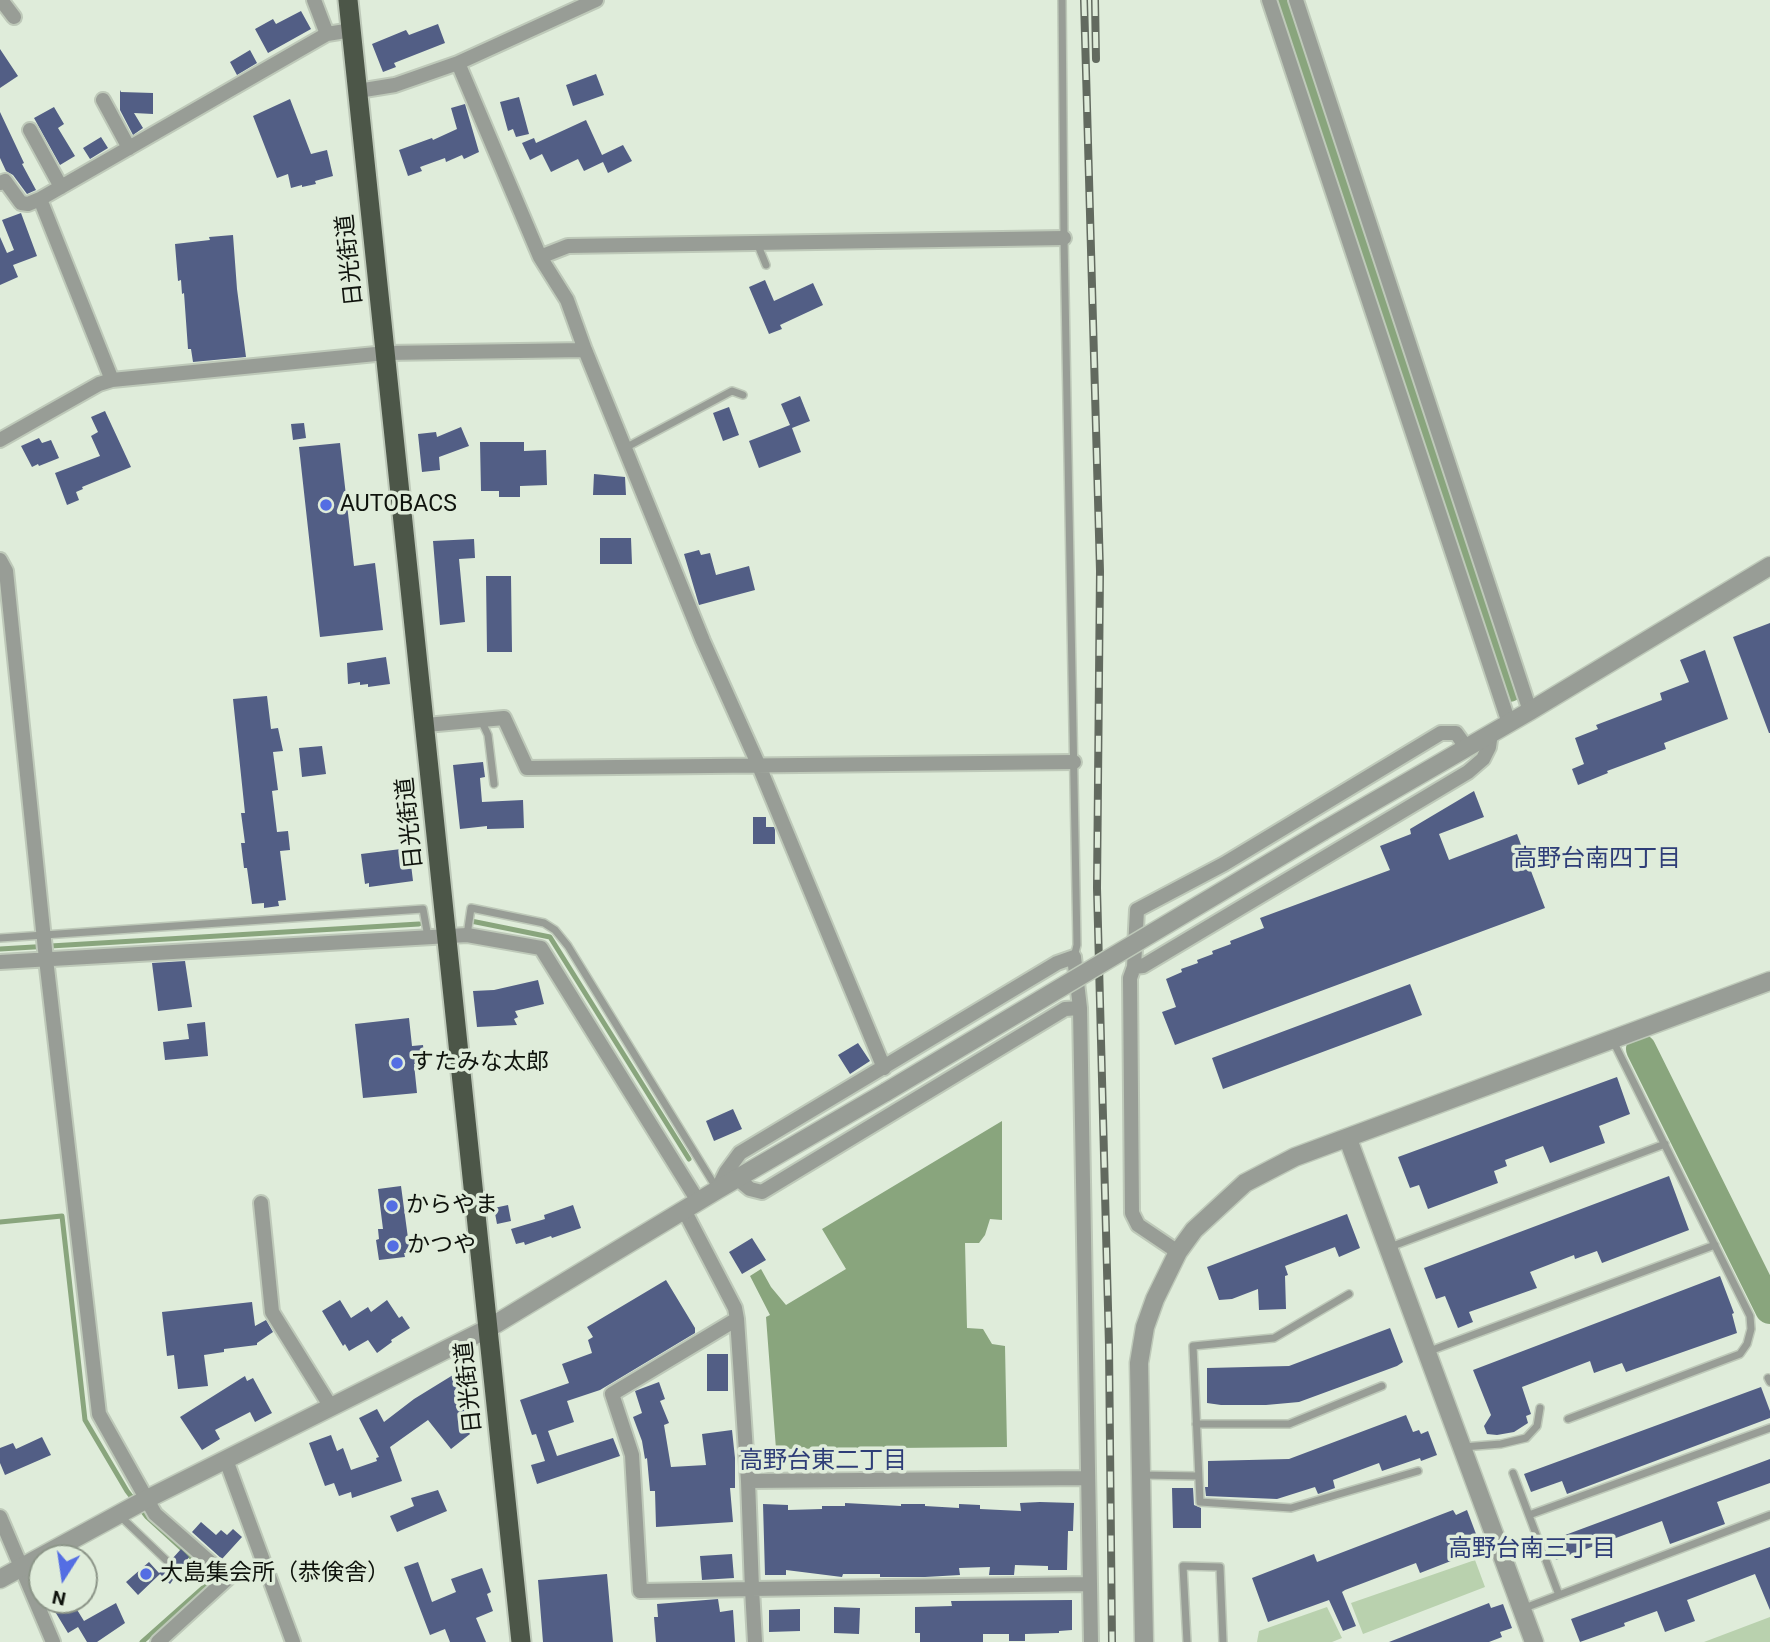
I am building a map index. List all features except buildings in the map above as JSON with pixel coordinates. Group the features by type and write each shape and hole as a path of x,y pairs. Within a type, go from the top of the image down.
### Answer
{"highway":[{"name":"日光街道","path":"348,0 426,725 437,937 489,1328 521,1642"}],"street":[{"path":"1,0 14,17"},
{"path":"314,0 327,34"},
{"path":"358,91 395,85 458,63 596,0"},
{"path":"1269,0 1509,723"},
{"path":"1296,0 1530,711"},
{"path":"0,183 5,181 21,203 28,204 40,199 327,34 352,30"},
{"path":"458,63 540,257 568,300 585,350 703,641 759,766 884,1068"},
{"path":"103,100 129,148"},
{"path":"30,130 61,187"},
{"path":"40,199 112,380"},
{"path":"540,257 568,246 1064,238"},
{"path":"0,440 99,384 112,380 386,354 585,350"},
{"path":"0,561 6,571 43,935 99,1414 155,1514 228,1578 158,1642"},
{"path":"0,1579 147,1499 489,1328 691,1205 738,1180 1323,831 1530,711 1770,566"},
{"path":"426,725 504,718 527,768 1074,762"},
{"path":"1178,1252 1138,1224 1132,1213 1130,978 1134,967 1137,910 1224,864 1441,733 1456,733 1466,747"},
{"path":"1134,967 1143,966 1468,772 1483,759 1489,747 1491,733"},
{"path":"0,962 467,935 541,948 691,1205 735,1308 748,1481 755,1642"},
{"path":"717,1190 740,1153 1057,963 1074,957 1080,1008 1091,1642"},
{"path":"1144,1642 1139,1363 1145,1327 1155,1299 1178,1252 1194,1230 1245,1183 1295,1157 1770,981"},
{"path":"738,1180 750,1189 762,1192 1065,1009 1080,1008"},
{"path":"1348,1139 1534,1642"},
{"path":"261,1203 272,1312 331,1407"},
{"path":"737,1319 612,1394 632,1455 640,1591 1090,1584"},
{"path":"226,1460 293,1642"},
{"path":"748,1481 1088,1478"},
{"path":"0,1517 54,1642"}],"lane":[{"path":"1062,0 1077,945 1074,957"},
{"path":"757,243 766,265"},
{"path":"625,448 732,391 743,395"},
{"path":"481,720 488,735 494,784"},
{"path":"467,935 471,908 544,923 555,930 717,1190"},
{"path":"0,937 423,909 437,937"},
{"path":"1568,1419 1740,1354 1747,1344 1751,1329 1750,1316 1612,1041"},
{"path":"1388,1248 1665,1144"},
{"path":"1426,1353 1715,1245"},
{"path":"1349,1294 1274,1338 1194,1346 1200,1502 1291,1508 1418,1471"},
{"path":"1196,1424 1289,1424 1382,1386"},
{"path":"1462,1447 1501,1444 1526,1438 1537,1426 1540,1408"},
{"path":"1529,1516 1770,1428"},
{"path":"1513,1473 1559,1595"},
{"path":"1141,1475 1197,1476"},
{"path":"118,1514 166,1560"},
{"path":"1522,1609 1770,1515"},
{"path":"1187,1642 1184,1566 1220,1567 1223,1642"}],"shaded area":[{"path":"1002,1121 1002,1220 990,1219 985,1235 979,1243 965,1243 967,1328 983,1329 992,1344 1005,1346 1007,1447 776,1449 766,1317 770,1315 750,1276 761,1269 786,1305 846,1269 822,1229"},
{"path":"1475,1560 1485,1587 1363,1634 1351,1603"},
{"path":"1327,1607 1342,1638 1332,1642 1257,1642 1259,1631"},
{"path":"1770,1617 1770,1642 1704,1642"}],"waterway":[{"path":"1281,0 1509,687"},
{"path":"471,921 550,937 689,1159"},
{"path":"0,949 419,924"},
{"path":"1641,1049 1770,1309"},
{"path":"0,1222 62,1216 85,1420 127,1491 147,1517 214,1578 142,1642"}],"railway":[{"path":"1084,0 1100,571 1097,888 1109,1346 1112,1642"},
{"path":"1095,0 1096,59"}],"place":[{"name":"AUTOBACS","path":"326,505"},
{"name":"すたみな太郎","path":"397,1063"},
{"name":"からやま","path":"392,1206"},
{"name":"かつや","path":"393,1246"},
{"name":"大島集会所（恭倹舎）","path":"146,1574"}],"district":[{"name":"高野台南四丁目","path":"1597,860"},
{"name":"高野台東二丁目","path":"823,1462"},
{"name":"高野台南三丁目","path":"1532,1550"}]}
